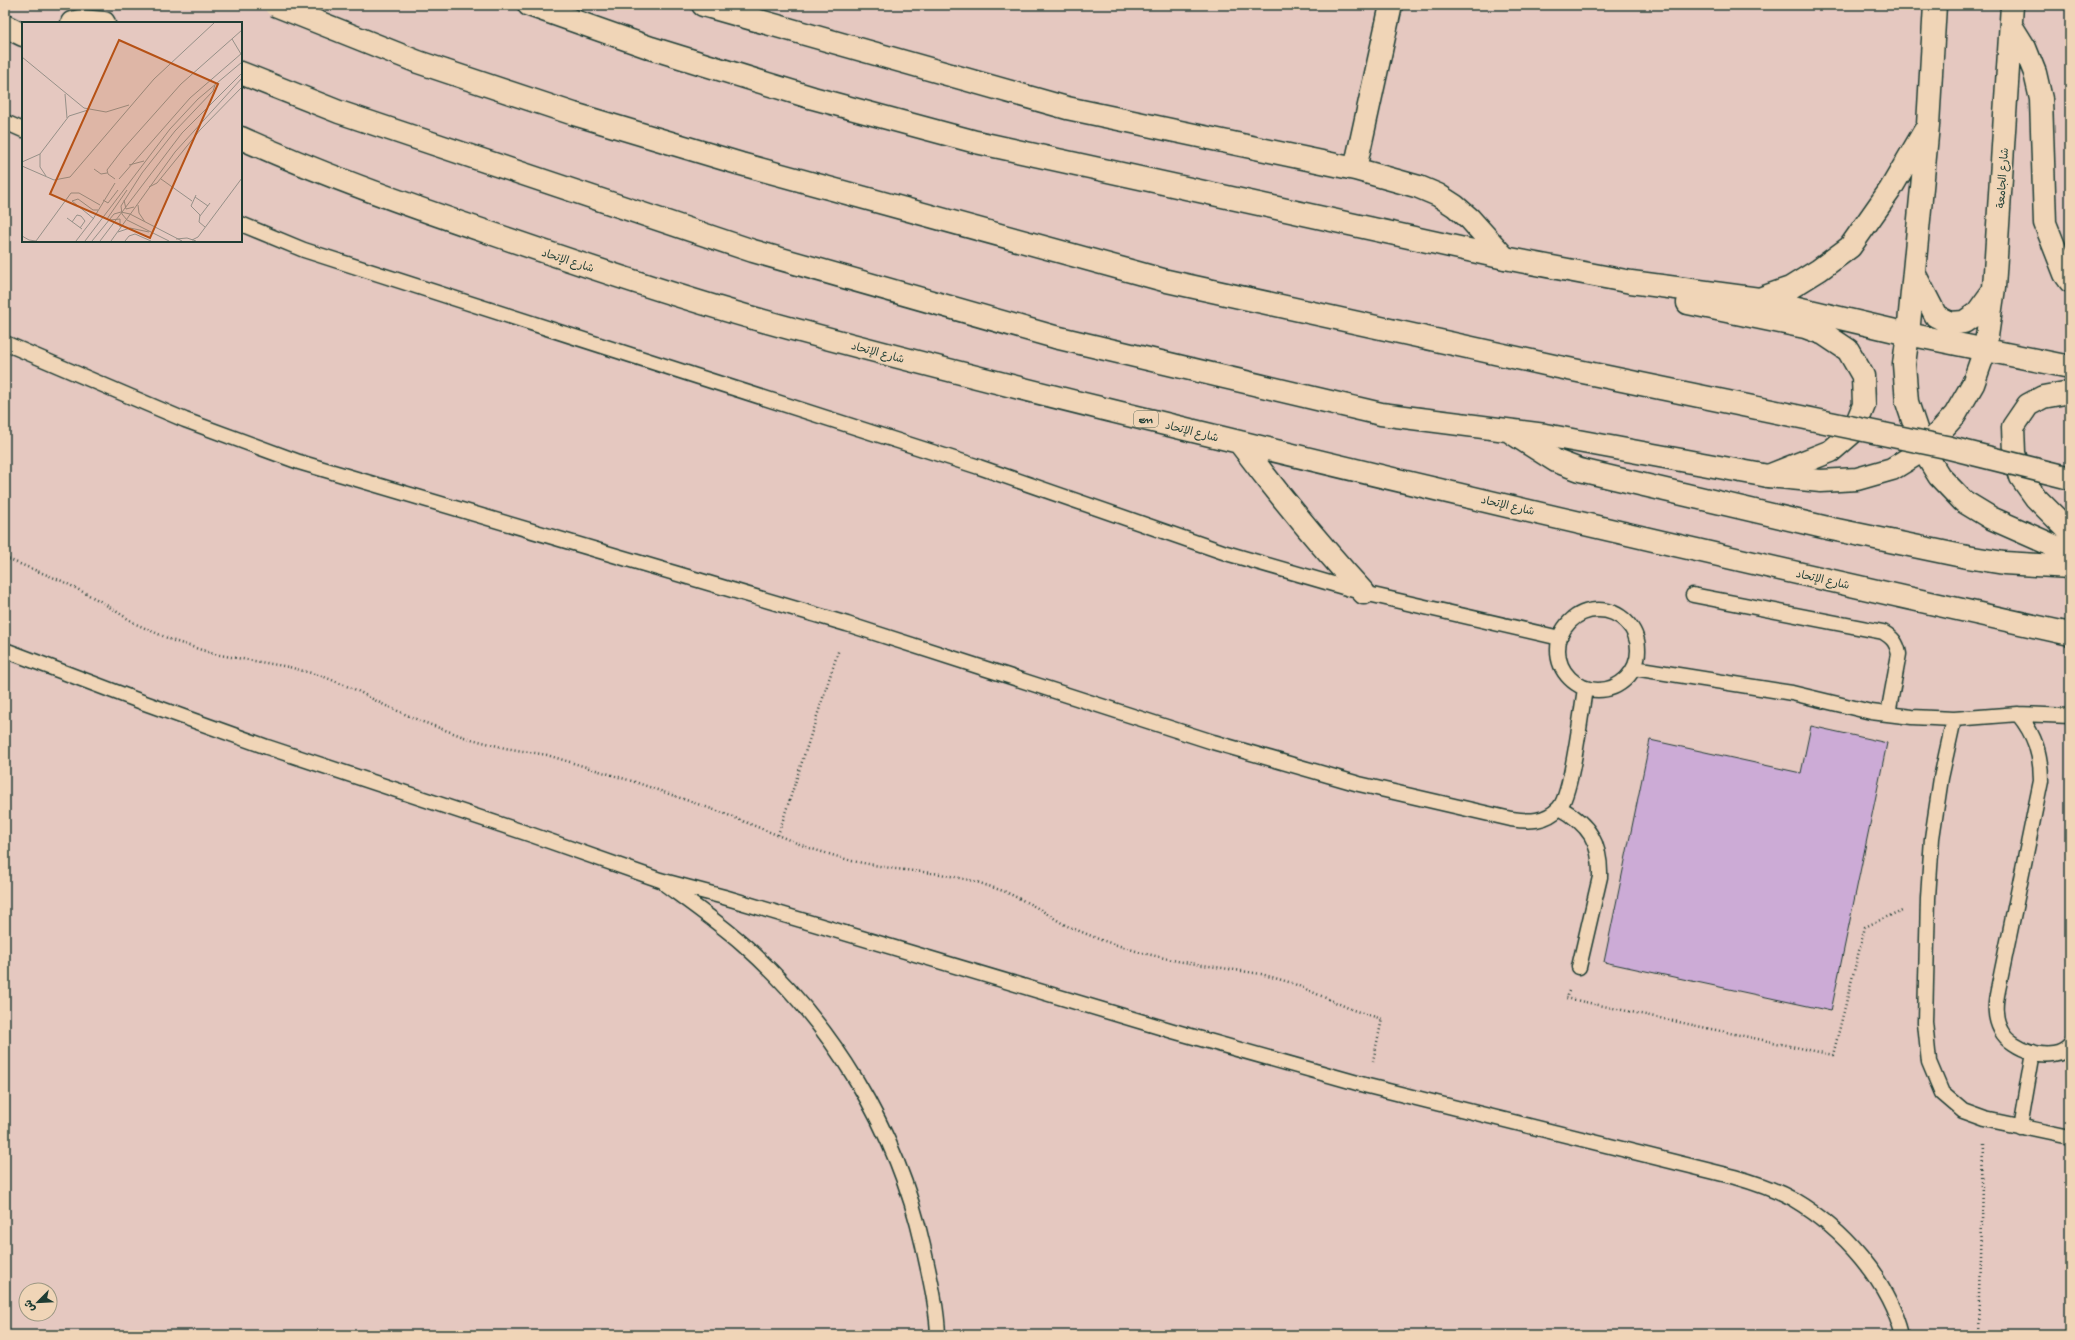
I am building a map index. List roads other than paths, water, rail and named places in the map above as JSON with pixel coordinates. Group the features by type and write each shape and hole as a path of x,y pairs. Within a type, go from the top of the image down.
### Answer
{"main road":[{"path":"275,5 418,62 574,114 741,164 1167,281 1554,366 1946,447 2070,478"},
{"path":"529,5 658,50 813,98 976,142 1505,258 1631,282 1759,299 1908,334 2070,367"},
{"path":"702,5 1067,108 1355,169 1419,187 1438,195 1455,206 1470,219 1505,258"},
{"path":"1355,169 1390,5"},
{"path":"1935,5 1928,125 1915,275 1904,364 1907,402 1923,450 1939,476 1963,501 1991,518 2070,553"},
{"name":"شارع الجامعة","path":"242,73 346,115 753,251 1055,337 1381,414 1511,432 1545,435 1768,476 1820,481 1857,479 1892,469 1923,450 1955,415 1973,384 1985,350 1994,288 2012,26 2012,5"},
{"path":"76,22 92,22"},
{"path":"2012,26 2025,48 2035,73 2041,99 2045,223 2065,274 2070,281"},
{"path":"1759,299 1790,288 1819,270 1850,247 1890,190 1928,125"},
{"name":"شارع الإتحاد","path":"242,138 277,154 424,210 577,263 744,316 961,373 1240,442 1898,596 2070,634"},
{"path":"1915,275 1936,316 1950,323 1964,322 1977,313 1994,288"},
{"path":"1631,282 1677,300 1805,327 1824,334 1848,350 1863,376 1864,405 1853,432 1831,450 1768,476"},
{"path":"2070,392 2043,397 2028,405 2013,427 2014,453 2021,478 2036,498 2070,532"},
{"path":"1511,432 1556,461 1580,470 1825,527 1967,557 2004,563 2070,568"},
{"path":"1240,442 1320,545 1364,593"}],"lane":[{"path":"5,122 22,130"},
{"path":"242,224 304,250 978,467 1226,553 1364,593 1560,638"},
{"path":"5,343 186,420 299,462 847,624 1213,742 1359,784 1511,819 1528,822 1545,818 1560,808 1568,792 1585,689"},
{"path":"1693,595 1883,632 1891,637 1897,645 1899,654 1888,714"},
{"path":"1600,610 1613,613 1624,619 1633,630 1638,642 1638,655 1634,668 1626,680 1613,688 1599,691 1585,689 1569,678 1559,662 1557,650 1565,626 1575,617 1587,611 1600,610"},
{"path":"5,650 252,741 532,835 660,880 724,897 1150,1025 1368,1086 1735,1177 1766,1187 1794,1200 1814,1213 1846,1241 1869,1268 1887,1298 1902,1335"},
{"path":"1634,668 1792,692 1830,703 1888,714 1954,719 2018,714 2070,716"},
{"path":"2018,714 2029,728 2037,745 2041,763 2041,781 1995,1004 1996,1018 2001,1031 2010,1043 2021,1049 2057,1054 2070,1045"},
{"path":"1954,719 1941,778 1932,838 1928,898 1925,1022 1929,1062 1942,1093 1963,1111 1985,1119 2070,1137"},
{"path":"1560,808 1573,815 1592,835 1598,848 1600,862 1600,877 1579,967"},
{"path":"660,880 742,944 783,983 820,1025 851,1072 879,1120 901,1172 918,1223 930,1276 939,1333"},
{"path":"2020,1127 2034,1052"}]}
